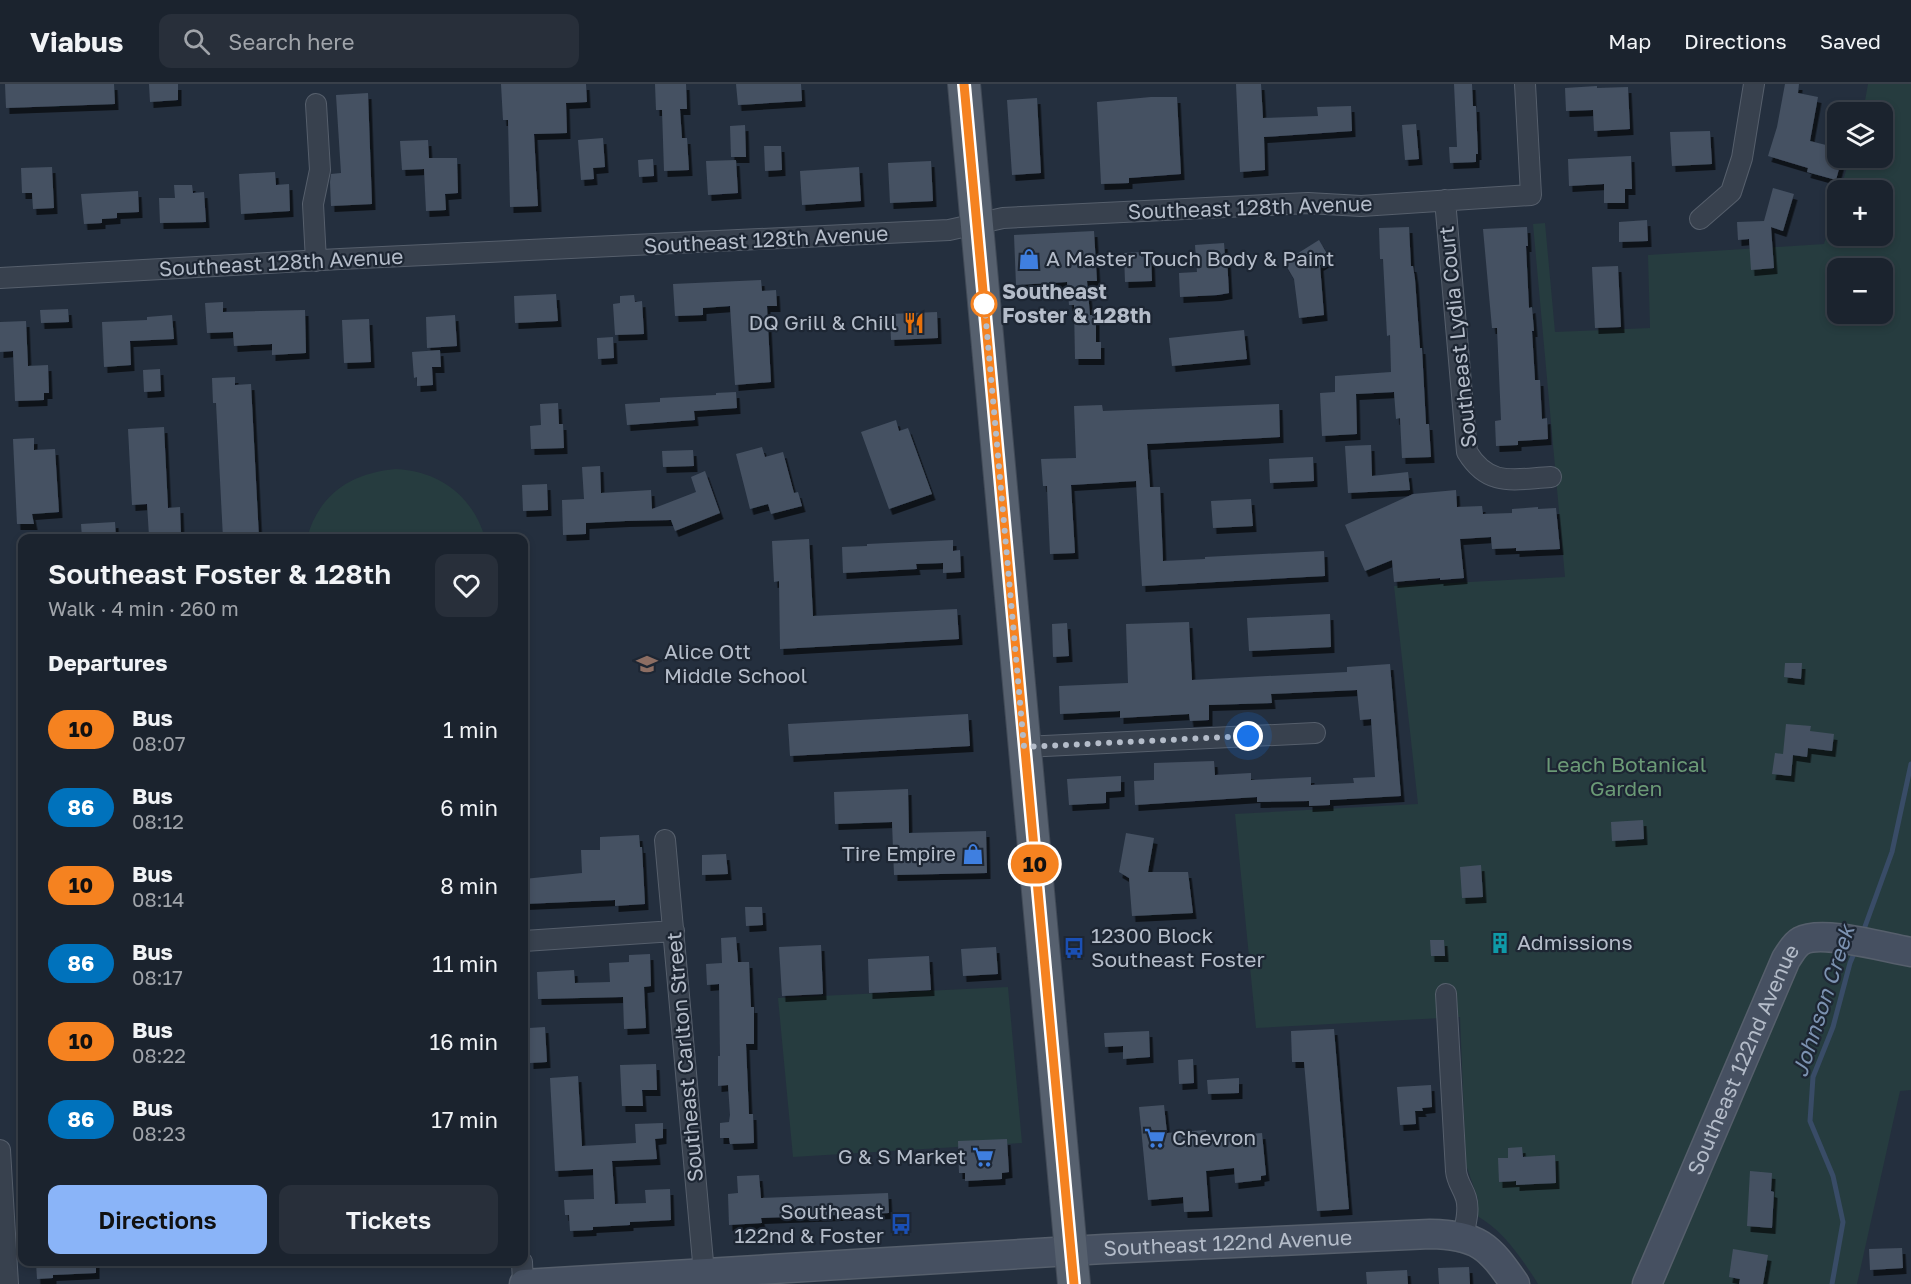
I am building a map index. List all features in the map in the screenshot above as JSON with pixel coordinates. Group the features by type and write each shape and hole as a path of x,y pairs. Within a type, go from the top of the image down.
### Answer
{"main road":[{"path":"963,84 1074,1284"}],"street":[{"name":"Southeast 128th Avenue","path":"0,278 937,231 1003,218 1091,213 1308,203 1361,206 1531,195 1525,84"},
{"path":"1700,219 1731,192 1743,158 1754,84"},
{"path":"316,104 320,170 313,204 316,261"},
{"name":"Southeast Lydia Court","path":"1444,200 1467,452 1475,466 1486,474 1506,480 1551,477"},
{"path":"1024,747 1315,733"},
{"name":"Southeast Carlton Street","path":"664,840 704,1273"},
{"path":"528,941 674,931"},
{"name":"Southeast 122nd Avenue","path":"1647,1284 1786,959 1795,945 1814,937 1832,937 1911,952"},
{"path":"1446,994 1457,1181 1466,1196 1468,1205 1463,1237"},
{"path":"0,1150 8,1284"},
{"name":"Southeast 122nd Avenue","path":"523,1284 704,1273 820,1275 1072,1251 1430,1234 1463,1237 1482,1245 1492,1253 1515,1284"},
{"path":"522,1266 523,1284"}],"green space":[{"name":"Leach Botanical Garden","path":"1868,84 1911,84 1911,1090 1900,1091 1857,1284 1538,1284 1519,1255 1503,1237 1477,1216 1478,1199 1466,1165 1460,1017 1256,1028 1235,814 1418,804 1394,586 1565,577 1533,224 1545,223 1555,332 1650,328 1648,255 1824,244 1827,233 1827,246 1893,246 1893,180 1843,180 1847,168 1893,168 1893,102 1865,102"},
{"path":"396,469 412,471 452,488 472,510 483,534 308,534 320,509 339,488 365,475"},
{"path":"1008,987 1022,1143 793,1157 778,998"}],"building":[{"path":"5,84 114,84 115,104 6,108"},
{"path":"149,84 178,84 178,100 150,102"},
{"path":"501,84 586,84 587,102 566,103 567,133 534,134 538,206 510,207 508,120 503,120"},
{"path":"655,84 686,84 687,109 680,109 682,138 687,138 689,170 664,171 662,110 656,110"},
{"path":"736,84 801,84 802,101 738,105"},
{"path":"1236,84 1261,84 1263,118 1318,116 1317,107 1351,106 1352,131 1264,137 1265,170 1240,172"},
{"path":"1454,84 1472,84 1473,106 1476,106 1478,154 1476,154 1476,162 1450,163 1449,147 1457,147"},
{"path":"1785,84 1799,84 1798,93 1818,97 1810,141 1827,145 1827,168 1839,168 1836,180 1807,172 1808,168 1768,156 1777,127"},
{"path":"1597,86 1597,88 1628,87 1630,129 1594,131 1593,110 1566,111 1565,88"},
{"path":"368,93 372,204 331,206 331,174 341,173 336,95"},
{"path":"1177,97 1181,174 1129,178 1129,183 1101,184 1097,102"},
{"path":"1037,98 1041,173 1012,175 1007,100"},
{"path":"1416,124 1419,159 1405,160 1402,125"},
{"path":"745,125 746,157 731,157 730,126"},
{"path":"1710,131 1712,164 1672,166 1670,132"},
{"path":"603,138 605,167 593,168 594,179 581,180 578,140"},
{"path":"428,140 429,158 457,158 458,193 445,194 446,210 426,211 424,169 402,170 400,141"},
{"path":"764,146 781,146 782,170 765,171"},
{"path":"1631,156 1632,189 1625,189 1625,203 1604,203 1604,184 1569,186 1568,159"},
{"path":"653,159 654,176 639,177 638,160"},
{"path":"736,160 738,193 708,195 706,161"},
{"path":"931,161 933,201 890,203 888,163"},
{"path":"52,167 54,208 33,209 32,193 22,193 21,168"},
{"path":"859,167 861,201 802,205 800,171"},
{"path":"275,172 276,185 289,184 290,211 241,214 239,174"},
{"path":"174,185 192,185 193,193 204,192 206,222 160,223 159,198 175,198"},
{"path":"1773,188 1794,194 1783,231 1771,227 1774,268 1751,270 1749,239 1738,240 1737,222 1764,221"},
{"path":"138,191 139,212 117,213 117,218 102,219 102,223 84,224 81,194"},
{"path":"1647,220 1648,241 1619,242 1619,222"},
{"path":"1409,227 1411,266 1413,266 1415,279 1420,348 1422,348 1426,424 1429,424 1431,457 1402,458 1400,418 1396,419 1394,392 1356,394 1357,434 1322,436 1320,393 1335,392 1335,376 1391,372 1390,335 1387,336 1379,228"},
{"path":"1527,227 1529,308 1532,307 1535,380 1540,380 1542,419 1547,418 1548,439 1518,441 1518,445 1496,446 1495,421 1501,420 1497,328 1492,328 1483,229"},
{"path":"1094,231 1097,281 1087,281 1090,315 1096,315 1096,342 1101,342 1101,359 1075,359 1074,305 1069,305 1067,282 1016,285 1014,235"},
{"path":"1319,240 1330,259 1320,265 1324,315 1299,318 1294,279 1284,262"},
{"path":"1224,243 1229,293 1180,297 1179,273 1197,272 1195,245"},
{"path":"1141,252 1141,257 1151,256 1152,281 1125,282 1124,253"},
{"path":"1618,266 1621,327 1595,328 1592,267"},
{"path":"761,280 762,291 776,290 777,306 767,306 771,382 735,385 730,306 703,308 703,315 675,316 673,284"},
{"path":"556,294 558,321 515,323 514,296"},
{"path":"634,295 635,302 642,301 644,334 615,335 613,304 620,303 620,296"},
{"path":"223,302 223,312 305,310 306,353 272,355 272,344 234,346 233,332 207,333 205,303"},
{"path":"68,309 69,322 41,323 40,310"},
{"name":"DQ Grill & Chill","path":"937,312 938,338 891,340 890,314"},
{"path":"172,315 174,339 130,341 131,365 104,367 102,322 147,320 147,317"},
{"path":"455,315 457,346 427,348 426,317"},
{"path":"369,319 371,362 344,363 342,320"},
{"path":"26,321 28,366 48,365 49,393 44,393 44,400 15,401 13,351 0,352 0,322"},
{"path":"1244,330 1247,359 1172,366 1169,338"},
{"path":"613,337 614,358 598,359 597,338"},
{"path":"440,350 441,367 432,367 433,385 417,386 417,377 414,378 412,352"},
{"path":"160,369 161,391 144,392 143,370"},
{"path":"235,377 235,385 251,384 259,534 223,534 216,403 213,403 212,378"},
{"path":"736,392 737,408 694,411 695,420 627,425 625,404 660,402 660,398"},
{"path":"558,403 559,424 563,424 564,448 531,449 530,426 541,425 540,404"},
{"path":"1279,404 1280,437 1147,444 1150,487 1160,487 1163,561 1324,551 1325,576 1142,586 1136,481 1071,485 1075,553 1050,554 1047,486 1043,486 1041,459 1076,458 1074,406 1102,405 1103,411"},
{"path":"896,420 899,431 908,428 932,494 889,509 861,432"},
{"path":"164,427 168,508 180,507 181,534 149,534 147,504 132,505 128,429"},
{"path":"34,438 34,450 55,449 59,512 32,514 34,524 17,524 13,439"},
{"path":"1371,445 1372,476 1408,472 1410,490 1348,493 1345,446"},
{"path":"762,447 765,457 783,452 794,493 798,492 802,506 771,514 768,504 750,509 736,454"},
{"path":"693,450 694,466 663,467 662,451"},
{"path":"1313,457 1314,481 1270,483 1269,459"},
{"path":"600,466 601,493 651,490 652,509 696,492 691,477 705,471 720,513 675,531 671,520 626,521 586,523 586,534 563,535 562,500 584,499 582,467"},
{"path":"547,484 548,510 523,511 522,485"},
{"path":"1456,490 1457,507 1482,506 1483,514 1512,513 1512,509 1556,508 1560,549 1516,551 1516,548 1492,549 1491,537 1460,539 1464,578 1394,582 1392,560 1365,571 1345,525 1413,494"},
{"path":"1251,499 1253,526 1213,528 1211,501"},
{"path":"115,522 116,534 82,534 81,524"},
{"path":"809,539 813,616 957,609 959,639 780,649 779,581 774,582 772,541"},
{"path":"953,540 953,551 960,550 961,572 943,573 943,563 916,564 917,569 843,573 842,547"},
{"path":"1330,614 1331,647 1249,651 1247,618"},
{"path":"1189,622 1192,680 1347,672 1347,667 1390,664 1401,796 1330,800 1330,805 1309,806 1309,801 1257,802 1257,797 1135,805 1134,781 1154,780 1154,763 1214,761 1215,775 1251,773 1251,780 1311,777 1311,785 1354,783 1353,778 1375,777 1371,719 1360,720 1357,690 1271,694 1272,703 1209,705 1209,720 1190,721 1189,714 1120,718 1120,711 1060,714 1059,686 1128,683 1126,624"},
{"path":"1067,623 1069,656 1053,657 1052,624"},
{"path":"1785,663 1802,663 1801,679 1784,677"},
{"path":"968,714 970,746 790,756 788,724"},
{"path":"1786,724 1811,726 1810,731 1834,734 1832,751 1808,748 1807,757 1793,755 1791,776 1772,774 1775,753 1783,754"},
{"path":"1121,776 1121,791 1106,792 1106,803 1069,805 1067,779"},
{"path":"908,789 909,833 986,831 987,873 894,875 892,822 835,824 834,792"},
{"path":"1643,820 1644,839 1612,841 1611,822"},
{"path":"1126,833 1154,838 1148,872 1188,872 1193,913 1132,916 1129,878 1119,872"},
{"path":"639,835 640,847 642,847 645,904 615,906 615,900 528,904 528,879 582,873 581,850 600,850 600,837"},
{"path":"726,854 728,874 702,875 702,855"},
{"path":"1481,865 1483,897 1462,898 1460,867"},
{"path":"745,907 762,907 763,925 746,926"},
{"path":"736,937 738,962 749,962 751,1007 754,1007 754,1044 746,1044 749,1114 753,1114 754,1143 730,1144 729,1138 720,1138 720,1123 729,1122 730,1115 728,1085 718,1086 719,984 707,985 706,964 722,963 721,938"},
{"path":"1430,940 1444,940 1445,956 1431,956"},
{"path":"821,945 823,994 782,996 779,947"},
{"path":"996,947 998,974 963,976 961,949"},
{"path":"650,954 651,986 644,987 646,1028 624,1029 623,997 538,999 537,972 574,970 575,983 610,982 609,963 629,962 629,955"},
{"path":"929,956 931,990 869,993 868,959"},
{"path":"545,1027 547,1062 530,1063 529,1028"},
{"path":"1334,1029 1349,1209 1317,1211 1304,1062 1292,1062 1291,1031"},
{"path":"1149,1031 1150,1057 1123,1059 1123,1046 1105,1047 1104,1033"},
{"path":"1193,1059 1194,1083 1179,1084 1178,1060"},
{"path":"656,1064 657,1090 642,1090 643,1106 622,1106 620,1065"},
{"path":"578,1076 582,1146 636,1143 635,1124 663,1123 663,1138 655,1139 657,1159 612,1161 615,1204 646,1203 645,1190 670,1189 671,1220 630,1222 630,1225 570,1231 569,1215 565,1215 564,1200 594,1199 593,1169 555,1171 550,1078"},
{"path":"1239,1078 1239,1093 1208,1094 1207,1080"},
{"path":"1431,1085 1432,1107 1422,1108 1423,1111 1415,1111 1416,1124 1400,1125 1397,1087"},
{"path":"1164,1105 1167,1133 1206,1130 1206,1138 1262,1133 1266,1175 1261,1176 1261,1180 1235,1183 1234,1168 1206,1171 1209,1211 1184,1212 1183,1197 1148,1200 1139,1107"},
{"name":"G & S Market","path":"1007,1139 1009,1172 1002,1173 1002,1179 965,1181 965,1173 959,1173 958,1141"},
{"path":"1522,1147 1523,1157 1555,1155 1556,1183 1516,1185 1516,1181 1499,1182 1498,1158 1508,1158 1508,1148"},
{"path":"1750,1171 1772,1173 1771,1191 1774,1192 1772,1228 1747,1226"},
{"path":"759,1175 761,1198 888,1193 889,1213 761,1218 762,1223 729,1225 728,1194 738,1193 737,1176"},
{"path":"1902,1248 1903,1268 1870,1270 1869,1249"},
{"path":"1733,1249 1768,1255 1763,1284 1739,1284 1740,1279 1729,1277"},
{"path":"36,1266 96,1266 96,1273 53,1275 53,1278 37,1279"},
{"path":"1469,1267 1470,1284 1439,1284 1438,1268"},
{"path":"1407,1270 1408,1284 1367,1284 1366,1272"}],"waterway":[{"name":"Johnson Creek","path":"1863,932 1892,852 1911,764"},
{"name":"Johnson Creek","path":"1832,1284 1843,1222 1833,1176 1810,1121 1813,1077 1833,1027 1856,949"}],"bus line":[{"name":"10","path":"964,84 1074,1284"}],"place":[{"name":"A Master Touch Body & Paint","path":"1029,259"},
{"name":"Southeast Foster & 128th","path":"984,304"},
{"name":"DQ Grill & Chill","path":"914,323"},
{"name":"Alice Ott Middle School","path":"647,664"},
{"name":"Tire Empire","path":"973,854"},
{"name":"Admissions","path":"1500,943"},
{"name":"12300 Block Southeast Foster","path":"1074,948"},
{"name":"Chevron","path":"1155,1138"},
{"name":"G & S Market","path":"983,1157"},
{"name":"Southeast 122nd & Foster","path":"901,1224"}],"route":[{"path":"984,304 984,299 1024,747 1248,736"}]}
